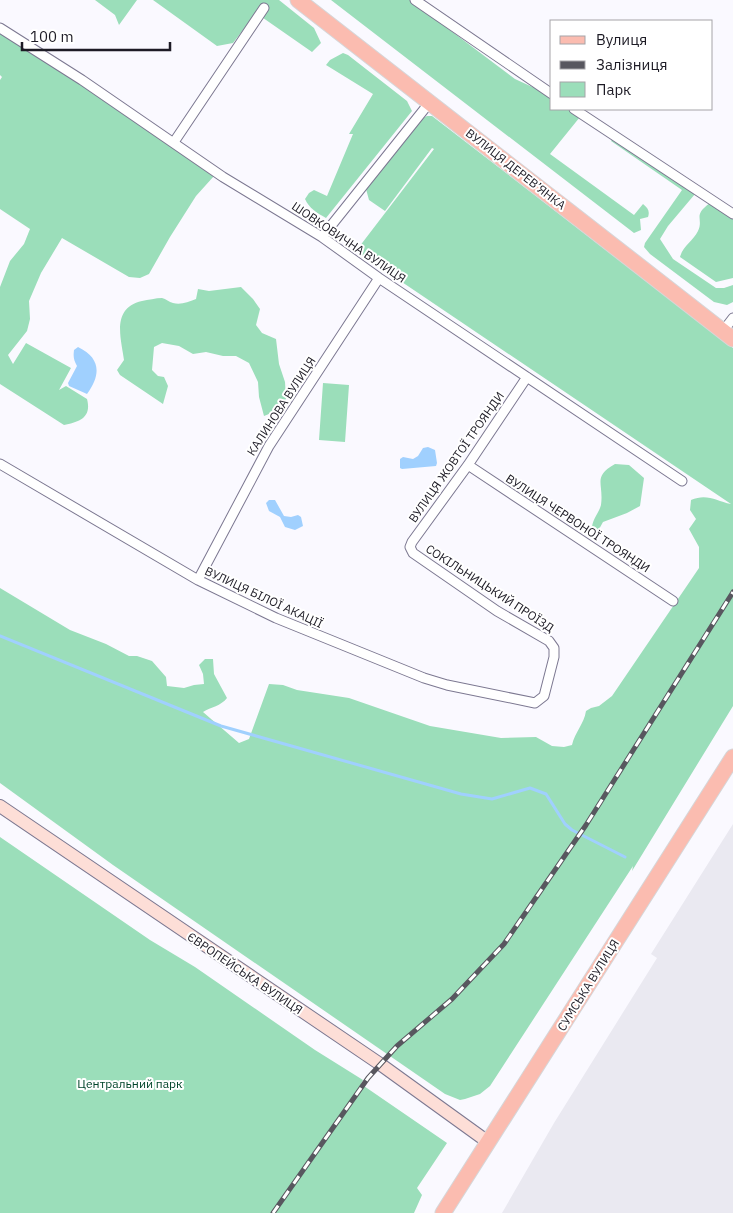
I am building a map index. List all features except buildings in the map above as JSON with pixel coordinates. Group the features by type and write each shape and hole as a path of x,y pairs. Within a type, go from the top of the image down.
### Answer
{"main road":[{"name":"ВУЛИЦЯ ДЕРЕВ’ЯНКА","path":"298,0 728,335"},
{"name":"СУМСЬКА ВУЛИЦЯ","path":"443,1213 733,757"},
{"name":"ЄВРОПЕЙСЬКА ВУЛИЦЯ","path":"0,806 380,1064 488,1142"}],"street":[{"path":"414,0 550,93"},
{"path":"174,142 264,8"},
{"name":"ШОВКОВИЧНА ВУЛИЦЯ","path":"0,28 174,142 223,177 322,237 682,481"},
{"path":"322,237 430,102"},
{"path":"576,110 733,214"},
{"name":"КАЛИНОВА ВУЛИЦЯ","path":"198,580 269,446 380,278"},
{"path":"728,335 733,318"},
{"name":"ВУЛИЦЯ ЖОВТОЇ ТРОЯНДИ","path":"413,553 410,549 412,542 468,465 527,377"},
{"name":"ВУЛИЦЯ БІЛОЇ АКАЦІЇ","path":"0,464 198,580 276,618 424,678 466,689 539,702"},
{"name":"ВУЛИЦЯ ЧЕРВОНОЇ ТРОЯНДИ","path":"468,465 673,601"},
{"name":"СОКІЛЬНИЦЬКИЙ ПРОЇЗД","path":"413,553 497,611 552,644 554,657 544,696 539,702"}],"shaded area":[{"path":"733,824 733,1213 502,1213 554,1123 657,958 651,954"}],"green space":[{"path":"95,0 137,0 119,25 115,15"},
{"path":"153,0 279,0 314,28 321,43 312,52 256,13 233,43 217,46"},
{"path":"331,0 410,0 515,79 550,95 550,110 580,110 584,112 550,154 634,215 643,204 649,213 648,217 640,219 641,230 634,233"},
{"path":"0,31 56,66 214,176 196,196 149,274 140,278 129,277 62,238 41,273 29,301 30,319 27,331 8,355 13,364 26,343 71,368 59,390 66,386 87,399 88,411 83,418 64,425 0,384 0,287 10,261 24,244 30,229 0,209 0,80 2,77 0,75"},
{"path":"343,53 407,101 412,111 326,218 314,210 305,199 314,190 327,196 353,134 349,134 373,94 326,65 330,60"},
{"path":"427,116 432,116 733,348 733,706 632,871 633,866 490,1086 480,1094 460,1100 445,1094 113,865 0,783 0,588 70,630 106,644 129,656 137,656 152,661 166,677 167,686 184,688 204,684 203,674 199,665 205,659 213,659 214,674 227,698 219,705 203,712 239,743 249,739 269,684 349,698 430,726 501,738 536,737 552,746 564,747 572,745 586,711 599,706 612,696 699,568 699,547 689,529 696,519 690,510 691,500 707,497 731,504 356,251 434,149 432,148 385,211 369,200 366,189 420,120"},
{"path":"614,137 693,190 695,194 668,226 660,239 673,259 716,288 733,285 733,302 727,305 714,302 650,254 644,247 682,190 611,141"},
{"path":"710,203 733,218 733,278 716,282 680,257 683,250 698,231 701,211"},
{"path":"241,287 260,309 256,325 262,333 276,339 279,364 285,382 286,399 274,412 264,416 259,397 258,382 249,363 236,356 223,356 206,352 193,354 179,346 162,343 154,347 152,370 158,376 164,377 168,386 163,404 120,375 117,370 124,360 120,325 126,310 132,305 142,301 162,298 176,304 196,299 198,289 209,291"},
{"path":"323,383 349,385 345,442 319,440"},
{"path":"615,464 629,465 644,478 640,506 603,522 598,531 592,527 601,505 601,477"},
{"name":"Центральний парк","path":"0,837 150,940 195,967 315,1050 363,1080 361,1084 447,1143 417,1188 422,1195 414,1213 0,1213"}],"water":[{"path":"78,347 86,351 95,362 95,380 87,394 69,386 68,383 77,366 74,359 74,350"},
{"path":"428,447 435,450 436,466 400,468 400,459 403,457 413,459 418,456 423,448"},
{"path":"269,500 275,500 284,516 298,515 301,517 303,526 295,530 285,527 280,517 269,511 266,503"}],"waterway":[{"path":"0,636 221,726 461,794 492,799 530,788 546,794 565,824 572,830 625,857"}],"railway":[{"path":"273,1213 368,1078 397,1046 452,999 504,944 586,825 733,592"}]}
